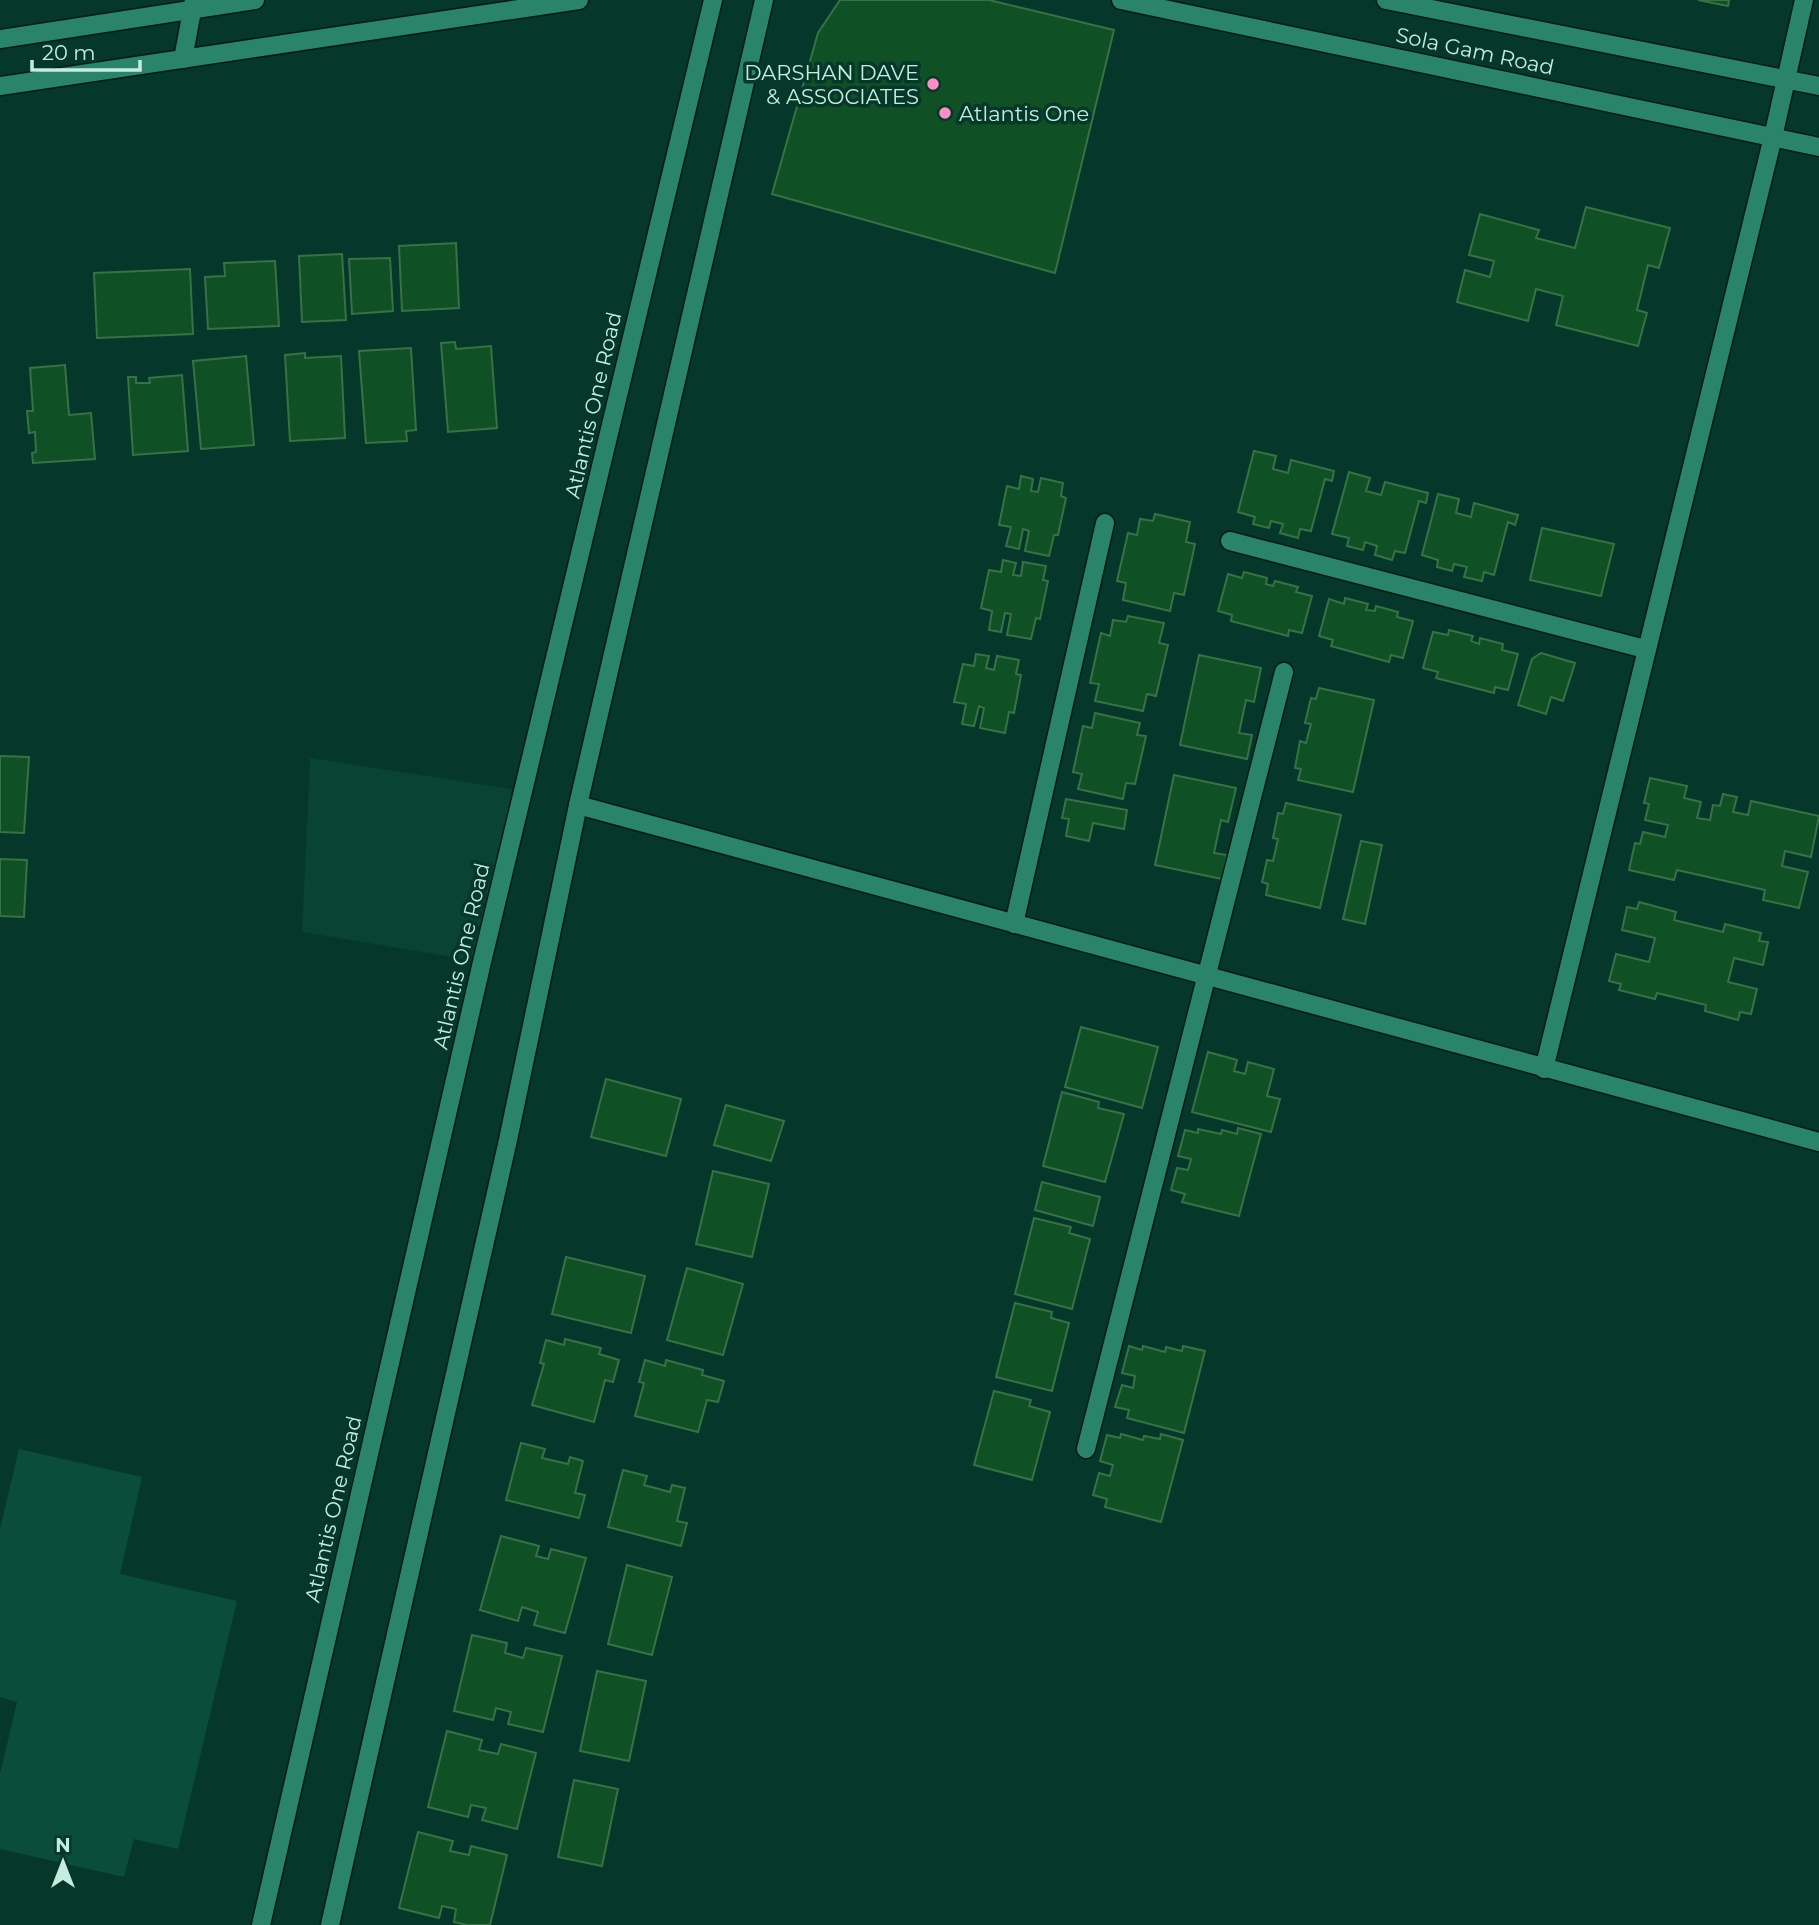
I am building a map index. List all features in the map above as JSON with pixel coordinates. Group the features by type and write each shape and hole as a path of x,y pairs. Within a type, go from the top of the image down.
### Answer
{"street":[{"path":"0,39 194,4 255,0"},
{"path":"0,86 579,0"},
{"name":"Atlantis One Road","path":"261,1925 486,948 713,0"},
{"path":"330,1925 505,1154 578,805 764,0"},
{"name":"Sola Gam Road","path":"1121,0 1819,146"},
{"name":"Sola Gam Road","path":"1386,0 1819,86"},
{"path":"1544,1069 1645,649 1773,137 1804,0"},
{"path":"183,59 194,4"},
{"path":"1014,924 1105,523"},
{"path":"1230,541 1645,649"},
{"path":"1086,1449 1284,672"},
{"path":"578,805 1819,1142"}],"shaded area":[{"path":"310,758 512,789 482,962 302,932"},
{"path":"19,1449 142,1477 120,1574 237,1601 178,1849 134,1839 124,1877 0,1849 0,1774 17,1702 0,1697 0,1529"}],"building":[{"name":"Atlantis One","path":"840,0 989,0 1114,30 1055,273 772,194 818,33"},
{"path":"1698,0 1729,0 1728,6"},
{"path":"1586,207 1670,228 1659,268 1648,265 1637,310 1647,313 1638,346 1556,325 1563,296 1536,289 1528,321 1457,302 1465,270 1490,277 1494,261 1469,255 1480,214 1539,230 1536,238 1575,248"},
{"path":"456,243 459,308 402,311 399,246"},
{"path":"342,254 346,320 302,322 299,256"},
{"path":"390,258 393,311 352,314 349,259"},
{"path":"275,261 279,326 208,329 205,277 225,276 224,263"},
{"path":"190,269 193,334 97,338 94,273"},
{"path":"455,342 456,349 491,346 497,428 448,432 441,343"},
{"path":"411,348 416,430 406,431 407,441 366,443 359,351"},
{"path":"305,353 305,358 341,356 345,438 290,441 285,355"},
{"path":"246,356 254,445 201,449 193,361"},
{"path":"65,365 69,415 91,413 95,459 33,463 32,453 36,452 35,432 29,433 27,411 33,411 30,368"},
{"path":"182,375 188,451 133,455 128,377 136,377 136,383 150,383 149,378"},
{"path":"1254,451 1276,456 1273,469 1288,473 1291,460 1334,471 1332,481 1325,479 1311,531 1300,529 1298,538 1280,533 1283,524 1271,521 1269,528 1253,524 1255,517 1238,512"},
{"path":"1349,472 1370,478 1366,491 1381,495 1385,482 1428,493 1426,503 1419,501 1405,553 1395,551 1392,560 1375,555 1377,546 1365,542 1363,550 1347,546 1349,538 1332,534"},
{"path":"1021,476 1033,479 1031,491 1038,492 1041,478 1063,483 1061,496 1066,498 1058,535 1054,535 1049,556 1025,551 1029,531 1023,529 1019,549 1006,546 1011,527 999,525 1007,486 1019,489"},
{"path":"1438,494 1459,499 1456,513 1471,517 1474,503 1518,515 1515,525 1508,522 1494,575 1484,572 1482,581 1464,577 1467,567 1454,564 1452,571 1437,567 1438,560 1422,555"},
{"path":"1155,514 1190,522 1186,542 1195,544 1184,595 1174,593 1170,611 1123,600 1126,583 1117,581 1128,533 1137,535 1140,519 1153,521"},
{"path":"1542,528 1614,544 1601,596 1530,580"},
{"path":"1003,560 1016,563 1013,575 1021,576 1023,562 1046,566 1043,580 1048,581 1040,619 1036,618 1031,639 1007,635 1011,614 1005,613 1001,632 989,630 992,611 981,608 989,570 1001,572"},
{"path":"1244,572 1267,578 1266,584 1273,586 1275,581 1298,587 1296,592 1312,596 1302,633 1289,630 1288,636 1231,621 1232,615 1218,611 1228,574 1242,578"},
{"path":"1345,598 1368,604 1366,610 1375,611 1376,606 1398,612 1397,617 1413,621 1403,658 1391,655 1389,662 1331,646 1333,640 1319,636 1329,599 1344,604"},
{"path":"1128,616 1164,623 1159,643 1168,645 1156,696 1147,694 1143,711 1095,701 1099,684 1090,683 1101,633 1110,636 1113,620 1126,622"},
{"path":"1449,630 1473,636 1471,641 1479,644 1480,638 1503,644 1502,650 1518,654 1508,690 1495,687 1494,693 1436,678 1438,672 1423,668 1433,632 1448,635"},
{"path":"1541,653 1575,663 1563,701 1551,697 1546,714 1518,705 1532,659"},
{"path":"976,654 989,656 986,668 994,670 997,656 1019,660 1016,674 1021,675 1014,713 1009,712 1005,733 980,728 984,708 979,706 974,726 962,724 966,704 954,702 963,664 974,666"},
{"path":"1199,655 1261,668 1254,702 1246,700 1239,733 1252,735 1247,759 1180,745"},
{"path":"1319,688 1374,700 1353,792 1298,780 1301,769 1295,768 1300,741 1306,743 1311,724 1305,723 1311,698 1316,699"},
{"path":"1095,713 1140,723 1137,735 1146,736 1135,784 1126,783 1123,799 1078,789 1082,774 1073,772 1083,726 1092,728"},
{"path":"0,756 29,757 24,833 0,832"},
{"path":"1174,775 1236,788 1228,822 1221,820 1214,853 1227,855 1222,879 1155,865"},
{"path":"1650,778 1687,786 1684,798 1701,802 1697,818 1710,820 1713,805 1720,806 1723,794 1737,797 1733,812 1748,815 1751,801 1819,816 1811,857 1785,851 1782,866 1808,872 1799,908 1763,900 1765,890 1677,870 1674,880 1629,870 1635,843 1640,844 1643,832 1665,837 1668,825 1645,820 1649,804 1644,803"},
{"path":"1066,799 1127,810 1124,829 1093,823 1089,841 1066,836 1069,819 1062,818"},
{"path":"1286,803 1341,815 1320,908 1266,895 1268,884 1262,882 1267,860 1273,861 1278,839 1273,838 1278,813 1283,814"},
{"path":"1361,841 1382,845 1365,924 1343,919"},
{"path":"0,859 27,860 24,917 0,916"},
{"path":"1639,902 1676,912 1674,920 1723,932 1725,924 1761,933 1759,941 1768,942 1763,965 1734,958 1728,982 1757,989 1751,1014 1740,1012 1738,1020 1705,1011 1706,1005 1657,993 1655,999 1619,990 1621,984 1609,981 1616,954 1649,962 1655,938 1622,930 1627,907 1637,909"},
{"path":"1081,1027 1158,1047 1142,1108 1065,1087"},
{"path":"1208,1052 1237,1060 1234,1071 1245,1074 1248,1062 1274,1069 1267,1096 1280,1099 1271,1132 1192,1112"},
{"path":"606,1079 681,1099 666,1156 591,1137"},
{"path":"1062,1092 1099,1102 1098,1108 1124,1114 1105,1182 1043,1166"},
{"path":"726,1105 784,1121 771,1161 714,1145"},
{"path":"1238,1128 1261,1134 1239,1216 1182,1202 1185,1194 1171,1190 1177,1168 1188,1170 1191,1159 1178,1156 1185,1130 1198,1133 1198,1129 1221,1134 1222,1130 1237,1134"},
{"path":"713,1171 769,1184 752,1257 696,1244"},
{"path":"1042,1182 1100,1197 1093,1226 1035,1210"},
{"path":"1034,1218 1071,1227 1069,1233 1090,1239 1072,1309 1015,1294"},
{"path":"566,1257 645,1276 631,1333 552,1314"},
{"path":"687,1268 743,1284 723,1355 667,1340"},
{"path":"1015,1303 1052,1312 1051,1318 1069,1323 1052,1391 996,1377"},
{"path":"565,1339 601,1348 599,1354 619,1360 613,1382 605,1380 594,1422 532,1405 544,1364 540,1363 546,1340 564,1345"},
{"path":"1129,1346 1142,1350 1143,1346 1165,1352 1166,1347 1182,1351 1183,1346 1205,1351 1184,1433 1127,1418 1129,1410 1115,1407 1122,1385 1133,1388 1135,1376 1122,1373"},
{"path":"645,1360 665,1366 666,1360 703,1370 702,1375 724,1381 718,1402 707,1400 698,1432 635,1416 644,1383 639,1382"},
{"path":"994,1391 1031,1400 1029,1406 1050,1412 1032,1480 974,1465"},
{"path":"1121,1434 1143,1440 1144,1436 1160,1439 1161,1434 1183,1440 1161,1522 1105,1507 1107,1499 1093,1495 1099,1473 1110,1476 1113,1465 1100,1461 1107,1435 1120,1438"},
{"path":"521,1443 545,1449 542,1458 568,1464 570,1457 583,1461 575,1493 585,1495 579,1518 506,1500"},
{"path":"623,1470 647,1476 644,1485 670,1492 672,1485 685,1488 677,1521 687,1523 681,1546 608,1527"},
{"path":"501,1536 539,1546 536,1556 548,1559 551,1549 586,1558 565,1633 534,1625 538,1612 522,1607 518,1621 480,1610"},
{"path":"627,1565 672,1577 652,1655 608,1644"},
{"path":"472,1635 507,1643 505,1653 523,1658 526,1648 562,1656 543,1732 508,1724 511,1712 496,1708 493,1720 454,1711"},
{"path":"597,1671 646,1681 629,1761 580,1751"},
{"path":"447,1731 482,1740 479,1750 498,1754 501,1744 536,1753 517,1829 482,1820 486,1808 471,1805 468,1817 428,1807"},
{"path":"574,1780 618,1789 602,1866 558,1857"},
{"path":"418,1832 453,1841 450,1851 469,1855 471,1846 507,1855 490,1925 454,1922 456,1909 442,1906 439,1918 399,1908"}],"place":[{"name":"DARSHAN DAVE & ASSOCIATES","path":"933,84"},
{"name":"Atlantis One","path":"945,113"}]}
